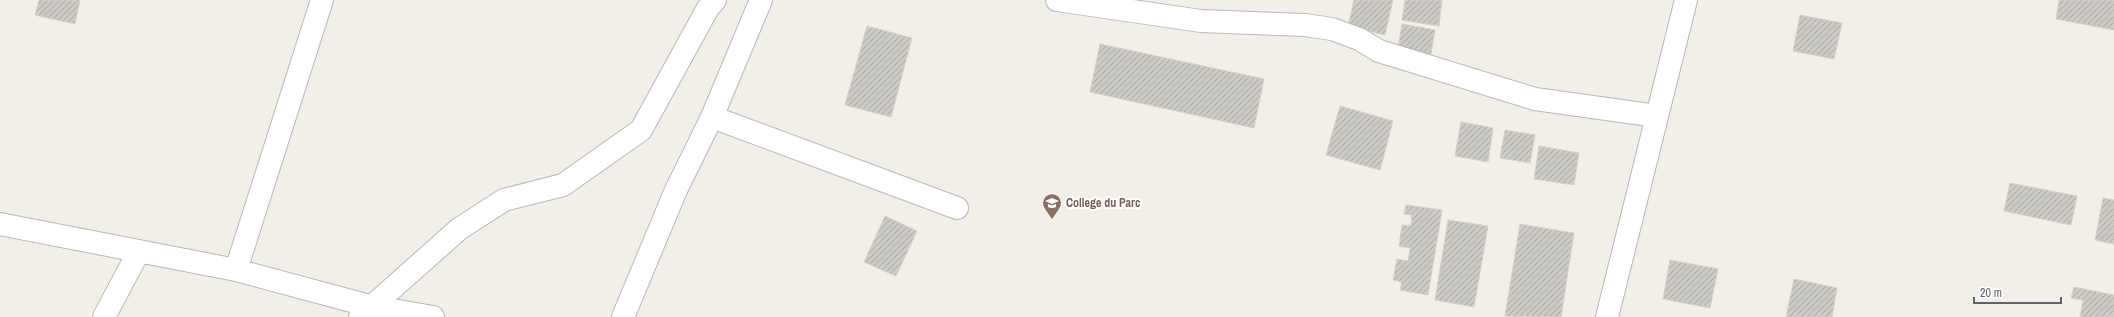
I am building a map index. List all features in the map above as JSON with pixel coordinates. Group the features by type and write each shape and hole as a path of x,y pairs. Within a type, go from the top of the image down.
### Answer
{"street":[{"path":"236,270 322,0"},
{"path":"365,312 465,225 504,200 563,185 641,130 708,8 715,0"},
{"path":"623,317 676,190 712,117 761,0"},
{"path":"1057,0 1201,20 1305,25 1332,29 1359,39 1379,51 1535,99 1657,116"},
{"path":"1607,317 1686,0"},
{"path":"712,117 957,208"},
{"path":"0,224 236,270 365,312 433,317"},
{"path":"104,317 139,251"}],"building":[{"path":"39,0 80,0 75,24 35,15"},
{"path":"1354,0 1393,0 1385,35 1348,26"},
{"path":"1405,0 1442,0 1439,26 1402,20"},
{"path":"2059,0 2114,0 2114,30 2056,19"},
{"path":"1800,15 1842,23 1834,59 1793,51"},
{"path":"1402,24 1435,30 1431,54 1398,48"},
{"path":"867,26 912,38 891,117 845,105"},
{"path":"1100,44 1264,79 1254,128 1090,92"},
{"path":"1340,106 1393,121 1380,170 1326,155"},
{"path":"1461,122 1493,128 1488,162 1455,156"},
{"path":"1505,130 1535,135 1530,163 1500,158"},
{"path":"1539,146 1579,153 1574,185 1534,179"},
{"path":"2010,183 2077,196 2071,225 2004,211"},
{"path":"2103,198 2114,200 2114,244 2095,240"},
{"path":"1406,205 1442,210 1428,295 1400,290 1402,282 1393,280 1397,259 1408,261 1410,248 1399,246 1402,225 1411,226 1412,215 1404,214"},
{"path":"885,216 917,231 896,276 864,262"},
{"path":"1448,220 1488,226 1474,307 1435,300"},
{"path":"1520,224 1574,233 1561,317 1505,316"},
{"path":"1670,260 1718,269 1710,308 1663,299"},
{"path":"1794,279 1837,288 1832,317 1786,317"},
{"path":"2074,287 2114,295 2114,317 2080,317 2083,300 2071,298"}],"place":[{"name":"College du Parc","path":"1052,220"}]}
